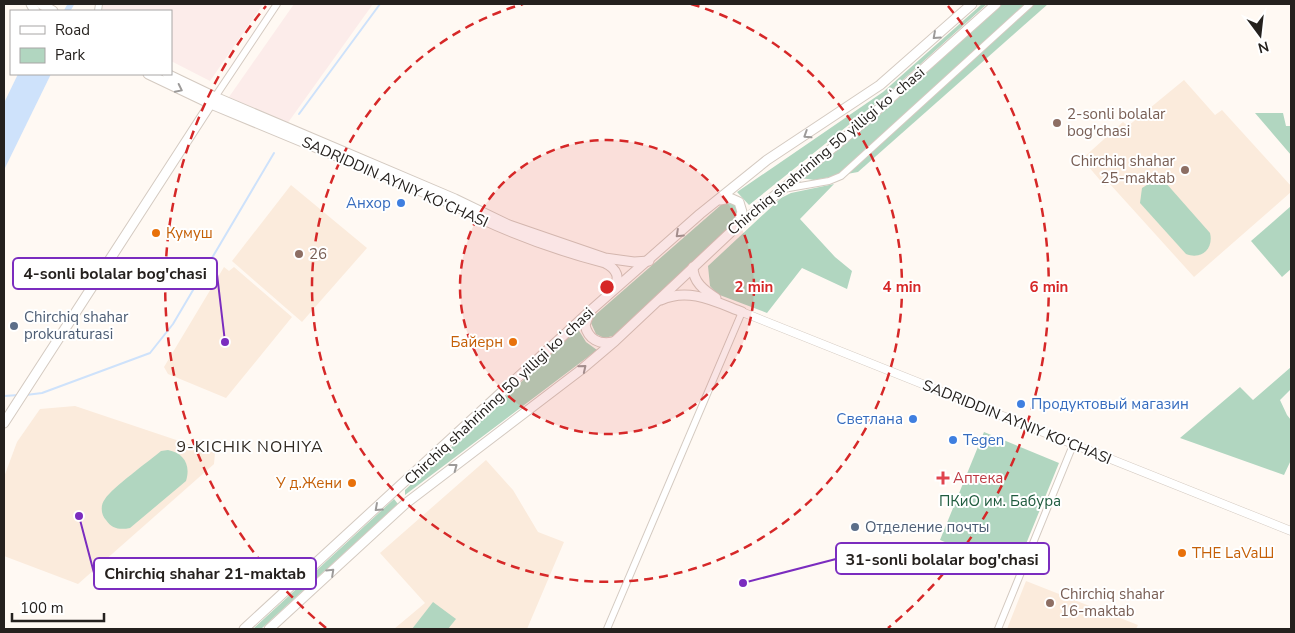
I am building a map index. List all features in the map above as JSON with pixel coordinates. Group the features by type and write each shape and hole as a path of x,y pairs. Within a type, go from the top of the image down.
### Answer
{"main road":[{"path":"40,4 51,10"},
{"name":"Chirchiq shahrining 50 yilligi koʻchasi","path":"244,629 396,492 590,311 711,205 767,160 880,85 972,4"},
{"name":"Chirchiq shahrining 50 yilligi koʻchasi","path":"269,629 405,504 615,341 733,230 864,121 996,4"},
{"name":"SADRIDDIN AYNIY KO‘CHASI","path":"150,75 455,199 509,225 605,258 634,262 649,261"},
{"name":"SADRIDDIN AYNIY KO‘CHASI","path":"169,75 213,101 452,204 485,222 518,235 605,263 616,271 618,277 615,286 606,298"},
{"path":"4,423 213,101"},
{"path":"711,205 728,198 739,202 742,215 733,230"},
{"path":"693,267 696,280 705,291 742,312"},
{"path":"654,304 669,297 690,294 742,312"},
{"path":"590,311 585,325 591,337 602,343 615,341"},
{"path":"396,492 405,504"}],"street":[{"path":"213,101 277,4"},
{"path":"782,189 829,181 841,176 1030,4"},
{"path":"607,629 742,312"},
{"name":"SADRIDDIN AYNIY KO‘CHASI","path":"742,312 1291,532"},
{"path":"998,629 1073,445"}],"shaded area":[{"path":"102,4 263,4 210,81 172,62 172,10 103,10"},
{"path":"294,4 373,4 287,124 229,97"},
{"name":"Chirchiq shahar 25-maktab","path":"1184,80 1215,115 1222,110 1291,186 1291,192 1194,277 1109,183 1105,186 1082,159 1123,122 1128,126"},
{"name":"26","path":"291,185 367,248 302,322 232,261"},
{"path":"224,267 229,271 234,267 292,317 226,398 168,374 164,367"},
{"path":"75,406 215,453 214,464 78,584 4,556 4,477 17,442 40,409"},
{"path":"486,460 513,490 538,532 564,542 527,629 394,629 425,603 380,553"},
{"name":"Chirchiq shahar 16-maktab","path":"1026,581 1138,625 1136,629 1007,629"}],"green space":[{"path":"982,4 987,4 886,95 749,205 737,192 883,92"},
{"path":"999,4 1048,4 858,172 814,180 801,178"},
{"path":"1255,113 1283,113 1286,126 1291,126 1291,155"},
{"path":"1155,180 1165,182 1210,233 1210,244 1205,252 1197,255 1186,254 1140,203 1142,188"},
{"path":"834,184 800,219 835,257 852,271 847,289 802,268 767,313 717,294 710,286 708,266 781,198 791,193"},
{"path":"729,202 735,205 738,210 736,221 613,336 604,338 596,334 591,323 594,316 721,205"},
{"path":"1291,206 1291,269 1282,277 1251,241"},
{"path":"578,329 586,342 597,350 405,495 405,490"},
{"path":"1291,367 1291,389 1280,400 1291,420 1291,460 1284,475 1180,438 1240,387 1253,400"},
{"name":"ПКиО им. Бабура","path":"984,432 1059,463 1015,571 940,540"},
{"path":"168,450 178,454 185,461 188,470 186,481 130,528 120,529 111,525 102,513 102,504 105,499 123,481 161,451"},
{"path":"394,499 398,504 261,629 253,629"},
{"path":"433,602 456,619 448,629 412,629"}],"water":[{"path":"18,75 51,75 4,170 4,103"}],"waterway":[{"path":"68,10 71,4"},
{"path":"299,114 380,4"},
{"path":"26,395 42,393 150,353 173,324 274,153"},
{"path":"4,396 19,395"}],"place":[{"name":"2-sonli bolalar bog'chasi","path":"1057,123"},
{"name":"Chirchiq shahar 25-maktab","path":"1185,170"},
{"name":"Анхор","path":"401,203"},
{"name":"Кумуш","path":"156,233"},
{"name":"26","path":"299,254"},
{"name":"Chirchiq shahar prokuraturasi","path":"14,326"},
{"name":"4-sonli bolalar bog'chasi","path":"225,342"},
{"name":"Байерн","path":"513,342"},
{"name":"Продуктовый магазин","path":"1021,404"},
{"name":"Светлана","path":"913,419"},
{"name":"Tegen","path":"953,440"},
{"name":"Аптека","path":"943,478"},
{"name":"У д.Жени","path":"352,483"},
{"name":"Chirchiq shahar 21-maktab","path":"79,516"},
{"name":"Отделение почты","path":"855,527"},
{"name":"THE LaVaШ","path":"1182,553"},
{"name":"31-sonli bolalar bog'chasi","path":"743,583"},
{"name":"Chirchiq shahar 16-maktab","path":"1050,603"}],"district":[{"name":"9-KICHIK NOHIYA","path":"250,447"}]}
